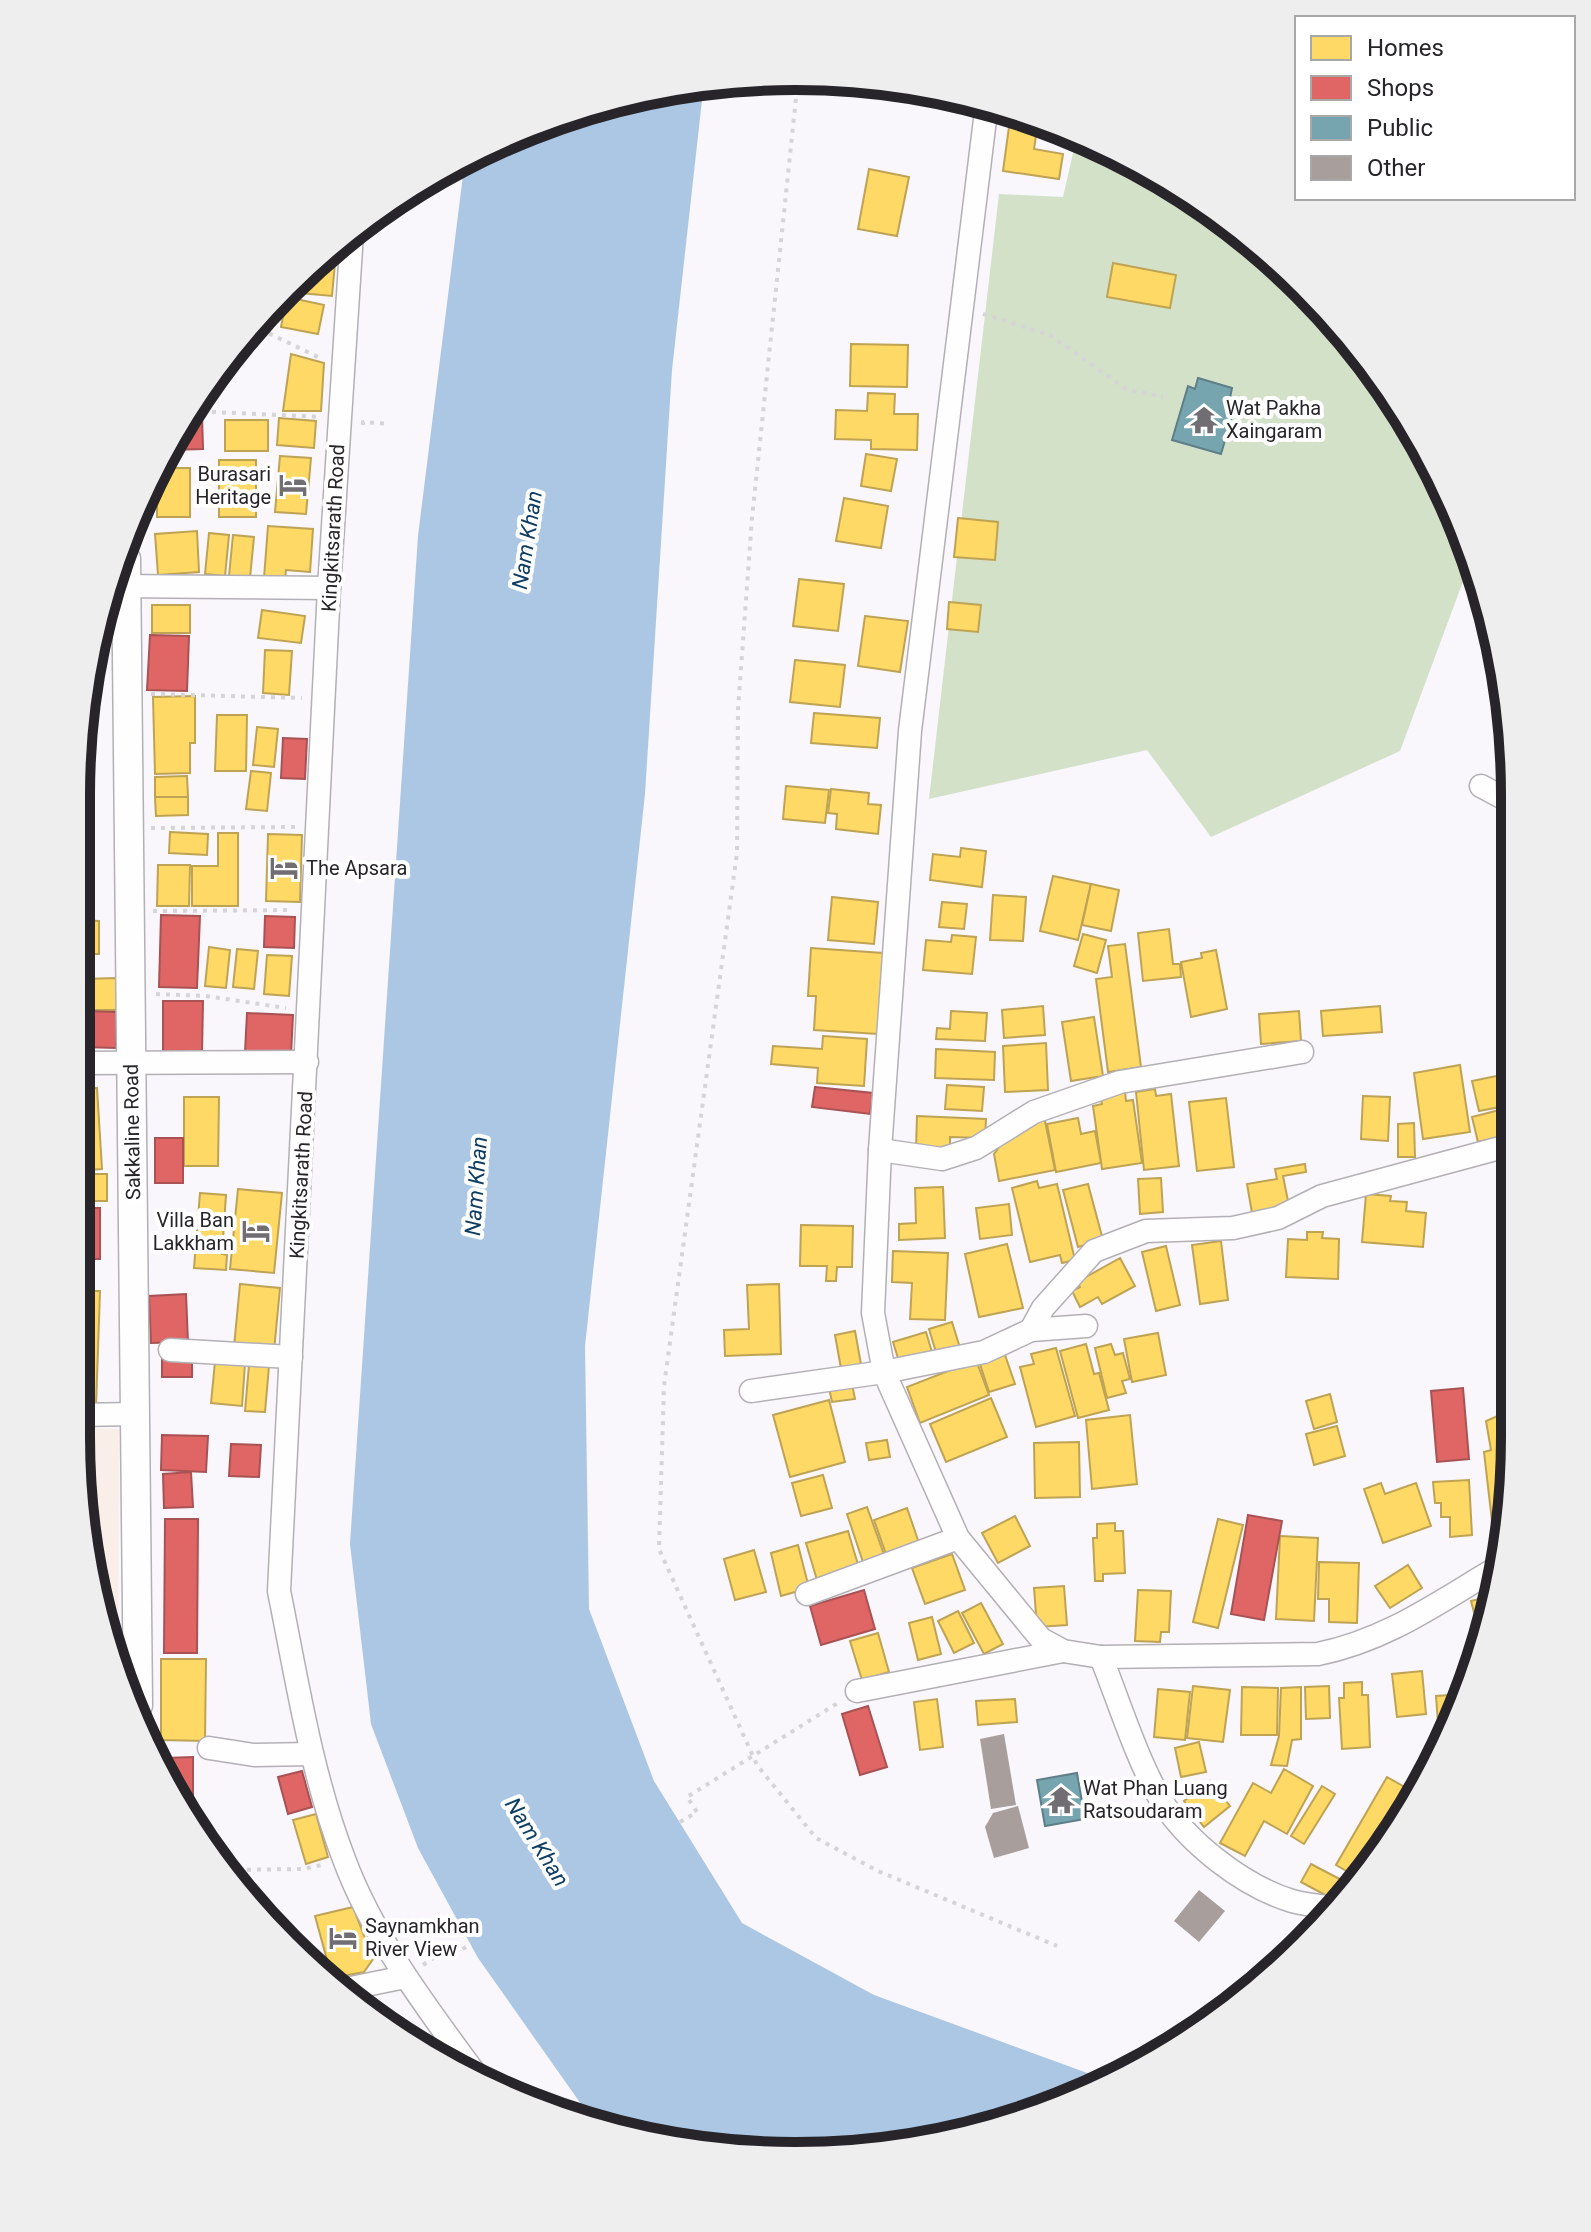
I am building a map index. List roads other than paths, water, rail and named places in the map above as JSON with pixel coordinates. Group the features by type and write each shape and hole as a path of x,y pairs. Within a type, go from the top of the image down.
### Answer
{"main road":[{"name":"Sakkaline Road","path":"123,582 131,1063 151,1350 135,1414 138,1690"}],"street":[{"path":"985,116 910,731 880,1150 873,1313 884,1372 958,1538 1026,1625 1063,1651"},
{"name":"Kingkitsarath Road","path":"351,248 329,588 279,1591 312,1754 344,1860 405,1977 464,2059"},
{"path":"125,577 329,588"},
{"path":"1481,786 1501,797"},
{"path":"880,1150 942,1159 976,1148 1034,1112 1120,1082 1302,1052"},
{"path":"90,1063 307,1062"},
{"path":"1031,1330 1043,1308 1094,1251 1146,1231 1233,1228 1278,1218 1322,1196 1501,1148"},
{"path":"751,1391 884,1372 984,1352 1031,1330 1086,1326"},
{"path":"151,1350 291,1357"},
{"path":"90,1415 135,1414"},
{"path":"807,1594 958,1538"},
{"path":"857,1691 986,1669 1063,1651 1101,1657 1318,1654 1381,1637 1487,1574"},
{"path":"1101,1657 1159,1797 1175,1820 1210,1853 1255,1884 1291,1900 1322,1906"},
{"path":"209,1748 254,1755 312,1754"},
{"path":"355,1987 405,1977"}],"water":[{"name":"Nam Khan","path":"702,96 672,370 645,794 585,1346 589,1609 654,1781 742,1923 874,1995 1094,2075 1065,2088 978,2118 888,2136 842,2140 796,2142 703,2136 585,2110 478,1958 418,1848 371,1724 350,1544 418,536 463,174 569,127 613,114"}],"place":[{"name":"Wat Pakha Xaingaram","path":"1204,420"},
{"name":"Burasari Heritage","path":"293,485"},
{"name":"The Apsara","path":"284,868"},
{"name":"Villa Ban Lakkham","path":"256,1231"},
{"name":"Wat Phan Luang Ratsoudaram","path":"1061,1800"},
{"name":"Saynamkhan River View","path":"343,1938"}]}
